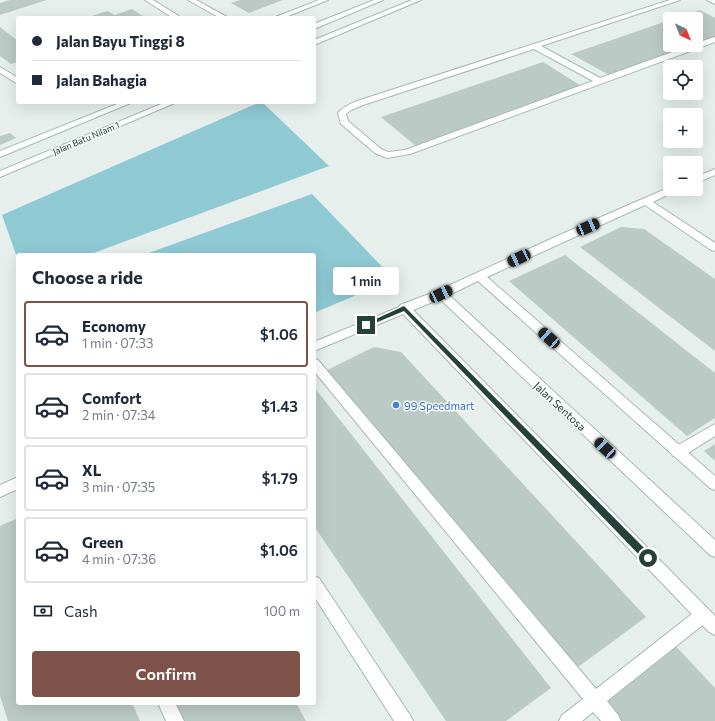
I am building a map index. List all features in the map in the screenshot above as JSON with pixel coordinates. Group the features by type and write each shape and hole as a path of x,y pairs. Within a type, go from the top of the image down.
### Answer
{"street":[{"path":"148,0 175,16"},
{"path":"191,0 222,16"},
{"path":"282,16 325,0"},
{"path":"316,26 380,0"},
{"path":"316,42 417,0"},
{"path":"677,0 360,103 348,108 342,113 344,122 378,151 387,155 407,152 715,39"},
{"path":"710,0 715,2"},
{"path":"535,46 601,82"},
{"path":"0,69 16,81"},
{"name":"Jalan Batu Nilam 1","path":"0,154 124,104"},
{"name":"Jalan Batu Nilam 1","path":"0,174 168,104"},
{"path":"703,177 715,172"},
{"path":"316,346 404,308 441,294 663,194"},
{"path":"646,201 715,248"},
{"path":"479,276 715,484"},
{"name":"Jalan Sentosa","path":"441,294 715,550"},
{"path":"404,308 715,627"},
{"path":"316,365 612,721"},
{"path":"678,452 715,429"},
{"path":"0,491 16,484"},
{"path":"316,586 404,721"},
{"path":"568,721 703,615"},
{"path":"167,705 175,721"}],"water":[{"path":"255,104 264,104 329,166 93,253 16,253 16,254 2,215"},
{"path":"312,194 394,279 316,312 316,253 149,253"}],"building":[{"path":"10,0 47,0 0,15 0,3"},
{"path":"240,0 283,0 249,13 231,3"},
{"path":"132,9 143,16 92,16 107,11 115,15"},
{"path":"700,10 715,18 715,37 703,41 703,12 694,12"},
{"path":"663,22 663,52 673,52 609,75 571,54"},
{"path":"0,27 16,39 16,63 11,64 0,56"},
{"path":"543,62 583,87 417,147 381,117"},
{"path":"10,133 16,138 0,145 0,136"},
{"path":"621,227 644,229 715,279 715,351 580,247"},
{"path":"565,255 715,373 715,418 687,436 509,281"},
{"path":"374,347 401,352 646,617 570,673 325,371"},
{"path":"316,390 551,688 506,721 446,721 316,529"},
{"path":"715,444 715,461 704,451"},
{"path":"16,519 16,705 133,705 140,721 8,721 0,696 0,526"},
{"path":"670,640 715,688 715,721 613,721 595,698"},
{"path":"172,705 297,705 306,721 179,721"}],"place":[{"name":"99 Speedmart","path":"396,405"}],"route":[{"path":"366,325 404,308 648,558"}]}
